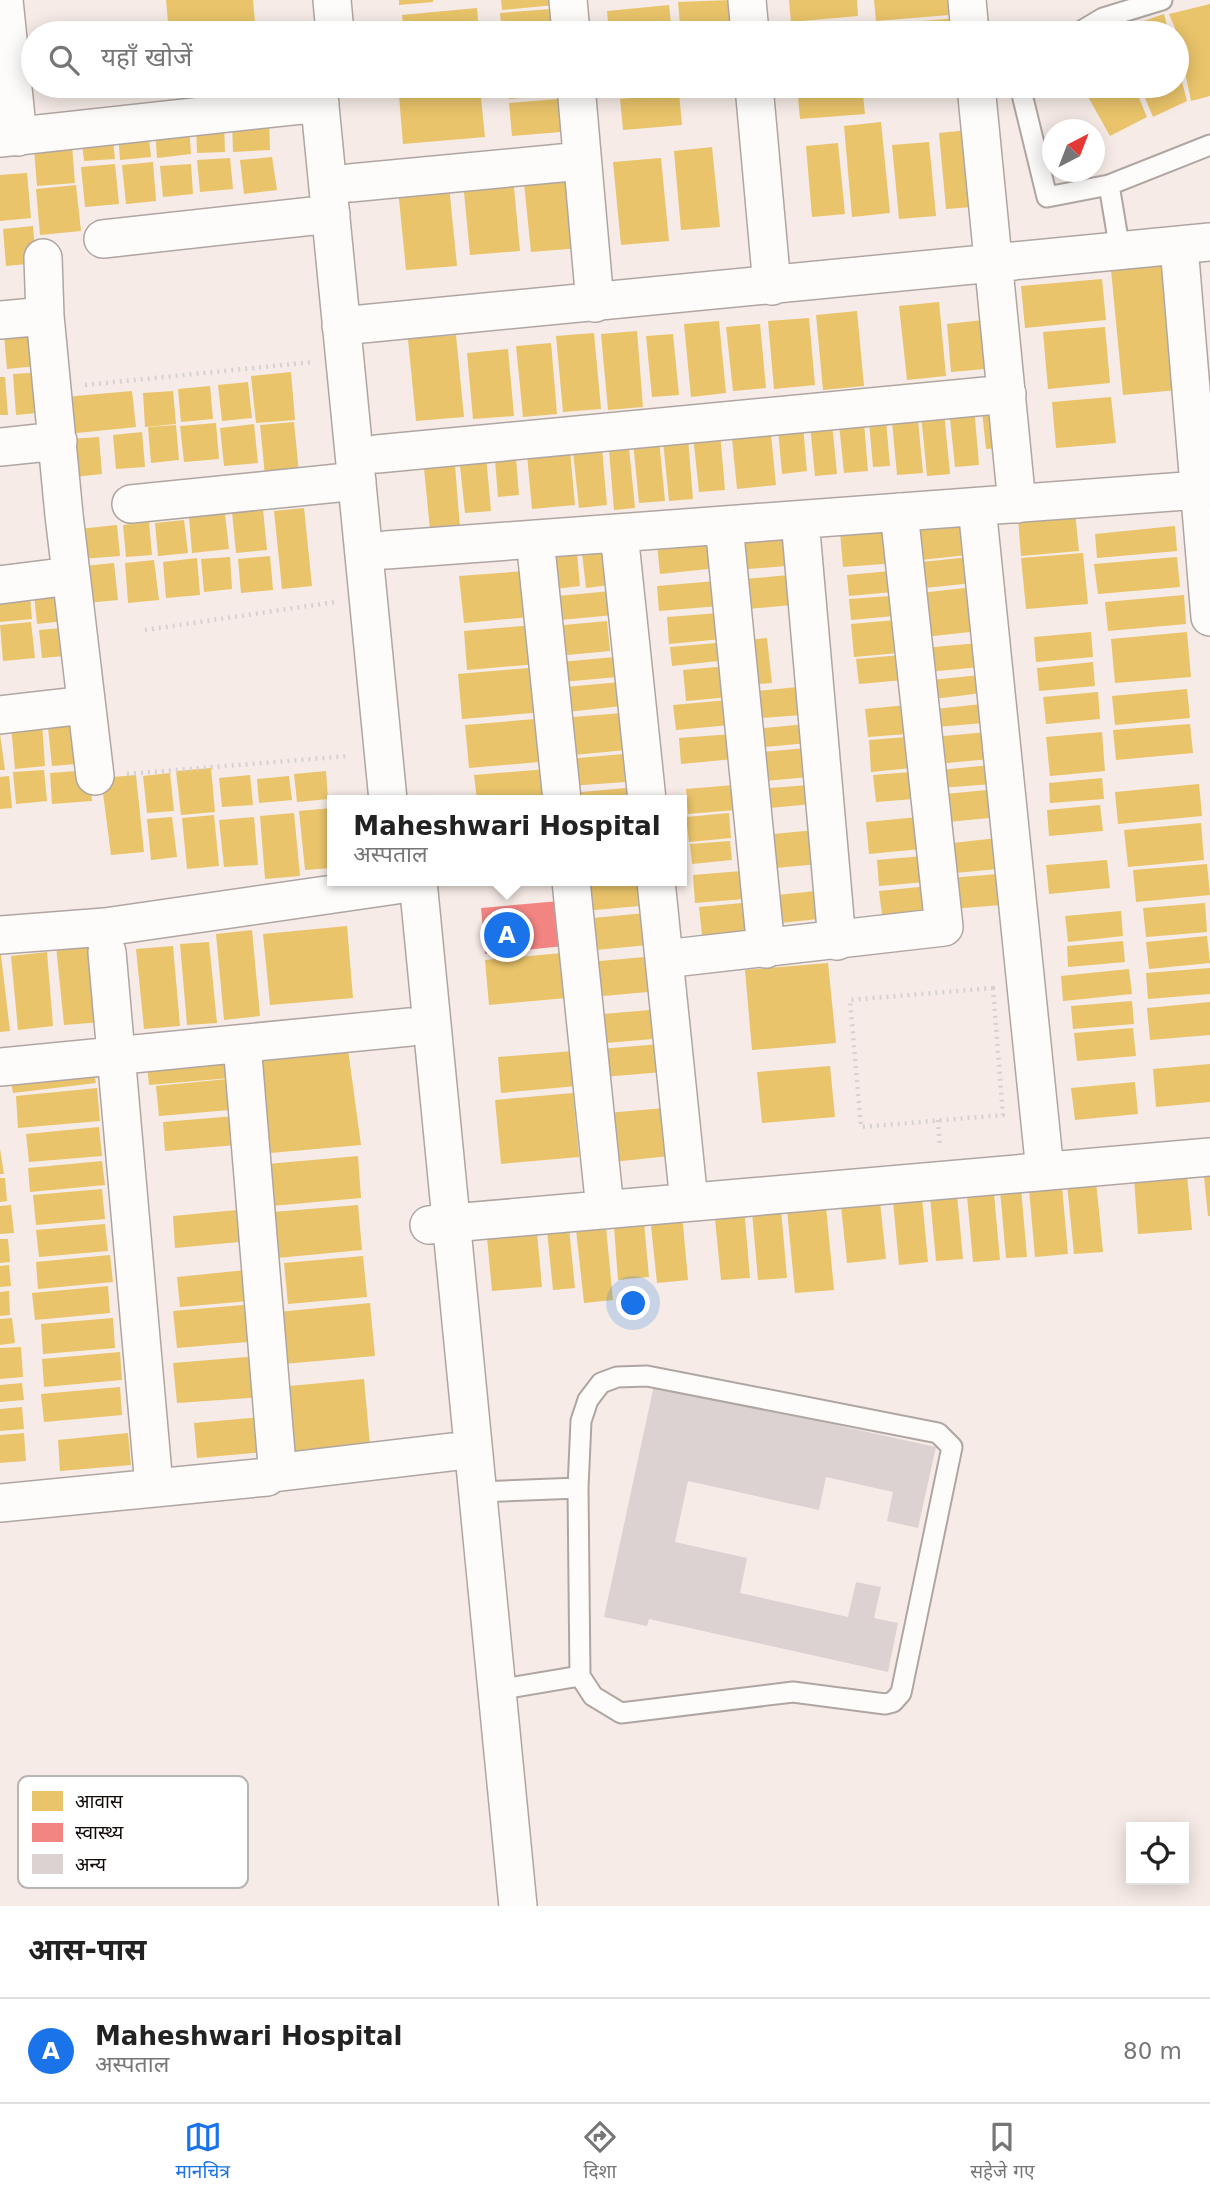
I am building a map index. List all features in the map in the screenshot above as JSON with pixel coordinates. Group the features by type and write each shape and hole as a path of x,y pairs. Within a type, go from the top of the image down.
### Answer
{"street":[{"path":"5,0 9,137 284,98"},
{"path":"310,0 312,21"},
{"path":"332,0 334,21"},
{"path":"568,0 570,21"},
{"path":"747,0 749,21"},
{"path":"967,0 970,21"},
{"path":"326,98 331,214 367,467 386,550 410,795"},
{"path":"328,98 350,183 350,337"},
{"path":"577,98 595,303"},
{"path":"755,98 772,286"},
{"path":"977,98 1017,504"},
{"path":"350,183 582,161"},
{"path":"103,239 331,214"},
{"path":"350,337 595,303 1194,244 1199,491 1210,617"},
{"path":"43,258 52,388 85,705 95,776"},
{"path":"0,320 45,316"},
{"path":"131,504 367,467 1007,394"},
{"path":"0,447 58,441"},
{"path":"367,467 369,596 388,795"},
{"path":"386,550 1199,491"},
{"path":"977,507 1045,1171"},
{"path":"664,959 944,927 900,512"},
{"path":"800,520 837,941"},
{"path":"724,525 766,948"},
{"path":"619,533 646,795"},
{"path":"535,539 561,795"},
{"path":"0,585 71,576"},
{"path":"0,715 85,705"},
{"path":"0,936 106,940 383,886"},
{"path":"403,886 410,1027 477,1492 518,1906"},
{"path":"403,886 440,1224 451,1452 495,1906"},
{"path":"572,886 605,1209"},
{"path":"657,886 690,1202"},
{"path":"106,940 154,1486"},
{"path":"0,1067 410,1027"},
{"path":"0,1503 154,1486 267,1478 273,1473 277,1465 242,1044"},
{"path":"440,1224 1210,1157"},
{"path":"273,1473 451,1452"}],"lane":[{"path":"1097,21 1162,0"},
{"path":"1023,98 1047,197 1108,185 1210,145"},
{"path":"1108,185 1120,251"},
{"path":"647,1376 938,1433 952,1447 901,1693 893,1702 885,1704 793,1692 621,1713 593,1696 580,1676 578,1488 581,1421 588,1400 601,1383 617,1377 647,1376"},
{"path":"477,1492 578,1488"},
{"path":"497,1690 580,1676"}],"path":[{"path":"52,388 350,337"},
{"path":"145,630 369,596"},
{"path":"95,776 384,753"},
{"path":"993,988 1003,1115 938,1120 861,1126 850,1000 993,988"}],"building: आवास":[{"path":"166,0 253,0 255,21 168,21"},
{"path":"399,0 433,0 433,2 399,5"},
{"path":"501,0 554,0 555,5 502,10"},
{"path":"732,0 734,21 680,21 678,2"},
{"path":"789,0 857,0 858,16 791,21"},
{"path":"874,0 948,0 949,15 876,21"},
{"path":"1210,4 1210,96 1191,101 1189,21 1172,21 1169,14"},
{"path":"669,5 671,21 608,21 607,11"},
{"path":"477,8 478,21 403,21 402,15"},
{"path":"551,9 552,21 501,21 500,13"},
{"path":"1164,14 1166,21 1144,21"},
{"path":"957,18 957,21 922,21"},
{"path":"399,98 481,98 485,137 403,144"},
{"path":"679,98 682,125 623,130 620,99"},
{"path":"798,98 863,98 865,114 800,119"},
{"path":"1089,98 1139,98 1147,117 1110,136 1105,127 1105,119 1100,119"},
{"path":"1145,98 1186,98 1187,101 1153,117"},
{"path":"558,99 561,132 512,136 509,103"},
{"path":"269,120 270,150 233,152 232,122"},
{"path":"881,122 890,213 852,217 844,126"},
{"path":"224,123 225,152 197,153 196,124"},
{"path":"189,126 191,154 157,158 155,129"},
{"path":"148,128 151,157 120,160 118,131"},
{"path":"978,129 985,206 946,209 939,133"},
{"path":"112,131 115,159 84,161 81,134"},
{"path":"71,133 75,183 37,186 33,137"},
{"path":"929,142 936,216 899,219 892,145"},
{"path":"838,143 845,214 812,217 806,146"},
{"path":"712,147 720,227 681,230 674,151"},
{"path":"272,157 277,190 244,194 240,160"},
{"path":"230,158 233,189 200,192 197,160"},
{"path":"661,158 669,241 621,245 613,162"},
{"path":"153,162 156,201 126,204 122,165"},
{"path":"115,164 119,204 85,207 81,167"},
{"path":"191,164 193,194 163,197 160,166"},
{"path":"572,169 580,248 531,252 523,173"},
{"path":"27,173 31,218 0,221 0,175"},
{"path":"513,177 520,251 470,255 463,182"},
{"path":"76,185 81,231 40,235 36,189"},
{"path":"449,185 457,266 406,270 398,189"},
{"path":"33,226 36,263 6,266 3,229"},
{"path":"1166,265 1178,390 1123,395 1111,270"},
{"path":"1102,279 1106,320 1025,328 1021,286"},
{"path":"939,302 946,376 907,380 899,306"},
{"path":"857,311 864,386 823,390 816,315"},
{"path":"809,318 815,385 774,389 768,321"},
{"path":"992,319 996,368 951,372 947,324"},
{"path":"719,321 726,393 691,397 684,324"},
{"path":"760,324 766,388 733,391 726,327"},
{"path":"1105,327 1110,383 1048,389 1043,332"},
{"path":"44,331 47,365 7,369 4,335"},
{"path":"637,331 643,407 608,410 601,334"},
{"path":"594,333 601,409 563,412 556,336"},
{"path":"673,334 679,395 652,397 646,336"},
{"path":"456,335 464,417 416,421 408,339"},
{"path":"551,343 557,414 523,417 516,346"},
{"path":"508,349 514,416 473,419 467,353"},
{"path":"45,372 48,412 16,415 13,374"},
{"path":"291,372 295,420 256,423 251,376"},
{"path":"0,377 5,377 8,415 0,415"},
{"path":"248,382 252,418 222,421 218,385"},
{"path":"210,386 213,419 181,422 178,389"},
{"path":"132,391 136,427 67,434 64,397"},
{"path":"173,391 176,424 145,427 143,393"},
{"path":"1111,397 1116,443 1056,448 1052,402"},
{"path":"1004,399 1008,447 986,449 981,401"},
{"path":"974,406 979,465 955,467 949,409"},
{"path":"885,409 890,466 873,467 868,411"},
{"path":"863,411 868,471 844,473 838,414"},
{"path":"944,412 950,474 927,476 921,414"},
{"path":"831,413 837,474 815,476 809,415"},
{"path":"802,415 807,471 782,474 777,418"},
{"path":"918,420 923,473 897,475 892,422"},
{"path":"294,422 299,473 265,476 260,425"},
{"path":"216,423 219,459 184,462 180,426"},
{"path":"254,424 258,463 224,466 220,428"},
{"path":"176,425 179,460 151,463 148,427"},
{"path":"770,425 776,485 737,489 731,429"},
{"path":"142,432 145,467 116,469 113,435"},
{"path":"720,433 725,490 699,492 693,435"},
{"path":"99,437 102,474 74,477 70,439"},
{"path":"688,439 693,499 669,501 663,441"},
{"path":"659,440 665,501 639,503 633,442"},
{"path":"515,446 519,495 498,497 494,448"},
{"path":"629,448 635,508 614,510 609,450"},
{"path":"602,449 607,505 579,508 573,452"},
{"path":"570,451 575,505 532,509 527,455"},
{"path":"486,455 491,511 465,513 459,457"},
{"path":"455,465 460,528 430,530 424,468"},
{"path":"1074,501 1079,551 1021,556 1017,506"},
{"path":"304,508 312,586 282,589 274,511"},
{"path":"263,509 267,550 236,553 232,512"},
{"path":"962,513 967,555 912,561 907,518"},
{"path":"225,514 229,549 192,553 189,517"},
{"path":"893,515 897,563 843,567 839,520"},
{"path":"184,520 188,553 158,556 155,523"},
{"path":"149,522 152,555 126,557 123,525"},
{"path":"117,525 120,556 81,559 79,529"},
{"path":"1175,526 1177,551 1097,558 1095,534"},
{"path":"796,530 799,565 735,570 732,536"},
{"path":"715,539 718,568 660,574 657,544"},
{"path":"606,551 610,585 586,588 582,553"},
{"path":"577,553 580,586 555,589 552,555"},
{"path":"1083,553 1088,604 1026,609 1021,558"},
{"path":"270,556 273,590 241,593 238,559"},
{"path":"230,557 232,589 204,592 201,559"},
{"path":"970,557 973,583 915,589 912,563"},
{"path":"1177,557 1180,587 1098,594 1094,564"},
{"path":"197,558 200,595 166,598 163,562"},
{"path":"154,560 159,600 128,603 125,563"},
{"path":"114,563 118,600 87,603 84,566"},
{"path":"901,570 904,591 849,596 847,575"},
{"path":"526,571 530,617 464,623 459,576"},
{"path":"800,574 803,604 736,610 733,580"},
{"path":"69,581 73,620 37,624 33,584"},
{"path":"716,581 719,606 659,611 657,586"},
{"path":"29,586 32,619 0,622 0,589"},
{"path":"974,587 979,631 915,638 911,594"},
{"path":"611,591 614,615 549,621 547,597"},
{"path":"904,595 905,615 851,620 849,599"},
{"path":"1184,595 1186,624 1108,631 1105,602"},
{"path":"719,613 722,639 669,644 667,617"},
{"path":"907,619 910,652 854,657 851,624"},
{"path":"607,621 610,651 557,656 553,626"},
{"path":"31,622 35,658 3,661 0,625"},
{"path":"534,625 538,664 467,670 464,631"},
{"path":"73,627 76,655 42,658 39,630"},
{"path":"1091,632 1093,657 1036,662 1034,637"},
{"path":"1187,632 1191,677 1115,683 1111,639"},
{"path":"767,638 772,683 746,685 741,641"},
{"path":"716,643 718,661 672,666 670,647"},
{"path":"978,643 981,667 927,672 924,648"},
{"path":"913,654 915,679 859,684 856,659"},
{"path":"615,657 617,677 562,682 560,662"},
{"path":"1093,662 1095,686 1039,691 1037,668"},
{"path":"728,666 731,697 686,701 683,670"},
{"path":"540,667 544,712 462,719 458,674"},
{"path":"980,675 982,693 933,699 931,680"},
{"path":"620,682 622,706 567,712 565,687"},
{"path":"798,687 801,715 750,719 747,692"},
{"path":"1187,689 1190,718 1115,725 1112,696"},
{"path":"1098,692 1100,719 1046,724 1043,697"},
{"path":"727,700 730,725 676,730 673,705"},
{"path":"917,704 920,733 868,737 865,709"},
{"path":"982,704 984,723 937,727 935,709"},
{"path":"622,713 626,750 564,756 561,718"},
{"path":"83,715 88,763 52,766 47,718"},
{"path":"547,718 552,761 469,768 465,725"},
{"path":"42,723 45,766 15,769 11,726"},
{"path":"806,724 808,743 755,748 753,729"},
{"path":"1190,724 1193,753 1116,760 1113,730"},
{"path":"987,732 990,759 936,764 933,737"},
{"path":"1102,732 1105,771 1050,776 1046,737"},
{"path":"0,734 5,770 0,770"},
{"path":"732,734 734,759 681,764 679,738"},
{"path":"919,736 922,767 871,772 869,740"},
{"path":"806,748 809,777 753,782 750,753"},
{"path":"623,754 625,782 570,786 567,759"},
{"path":"991,765 992,784 940,788 939,770"},
{"path":"211,768 215,812 181,815 176,771"},
{"path":"547,769 550,795 476,795 474,775"},
{"path":"44,770 47,801 16,804 13,772"},
{"path":"89,770 92,801 52,804 50,773"},
{"path":"326,771 327,799 297,802 294,774"},
{"path":"924,771 926,798 876,802 873,775"},
{"path":"170,773 174,811 147,813 143,776"},
{"path":"136,775 144,852 111,855 101,778"},
{"path":"250,775 253,805 222,807 219,778"},
{"path":"9,776 12,808 0,809 0,777"},
{"path":"289,776 292,800 259,803 257,779"},
{"path":"1102,778 1104,799 1050,803 1049,783"},
{"path":"1199,784 1202,816 1118,824 1115,792"},
{"path":"734,785 736,810 688,814 686,789"},
{"path":"810,785 812,804 759,809 757,789"},
{"path":"626,788 627,795 570,795"},
{"path":"997,789 999,817 948,822 945,794"},
{"path":"1100,805 1103,831 1049,836 1047,810"},
{"path":"327,808 327,868 305,870 299,811"},
{"path":"294,813 300,876 265,879 260,816"},
{"path":"729,813 731,838 689,842 687,817"},
{"path":"214,815 219,866 187,869 182,818"},
{"path":"929,816 931,848 869,854 866,822"},
{"path":"172,817 177,857 151,860 147,819"},
{"path":"254,817 258,865 224,867 219,820"},
{"path":"1201,823 1204,860 1128,867 1124,830"},
{"path":"816,830 819,864 764,869 761,835"},
{"path":"1007,837 1009,868 955,873 952,843"},
{"path":"730,841 732,860 692,864 690,844"},
{"path":"935,855 937,881 879,886 877,860"},
{"path":"1107,860 1110,888 1049,894 1046,865"},
{"path":"1207,864 1210,895 1136,902 1133,870"},
{"path":"754,870 756,898 695,903 693,875"},
{"path":"1010,873 1013,904 952,909 949,878"},
{"path":"939,885 942,917 883,922 879,891"},
{"path":"637,886 639,906 584,911 582,887"},
{"path":"825,890 828,918 771,924 768,896"},
{"path":"753,902 755,930 702,935 699,907"},
{"path":"1205,903 1207,932 1146,937 1143,908"},
{"path":"1121,911 1123,936 1068,942 1065,916"},
{"path":"645,913 648,945 585,951 582,919"},
{"path":"347,926 353,998 270,1005 263,934"},
{"path":"252,930 260,1016 224,1020 216,934"},
{"path":"1207,936 1210,963 1149,969 1146,942"},
{"path":"1123,941 1125,962 1068,967 1067,946"},
{"path":"95,942 102,1022 64,1025 56,946"},
{"path":"209,942 217,1023 187,1025 180,944"},
{"path":"173,946 180,1026 144,1029 136,949"},
{"path":"0,947 10,1031 0,1032"},
{"path":"47,952 53,1026 18,1030 11,956"},
{"path":"562,953 566,998 489,1005 485,960"},
{"path":"656,956 659,991 592,997 589,962"},
{"path":"828,963 836,1043 752,1050 745,970"},
{"path":"1210,968 1210,994 1148,999 1146,973"},
{"path":"1129,969 1132,994 1063,1001 1061,976"},
{"path":"1132,1001 1134,1024 1073,1029 1071,1006"},
{"path":"1210,1002 1210,1035 1150,1040 1147,1008"},
{"path":"650,1010 653,1039 594,1044 591,1015"},
{"path":"1133,1028 1136,1056 1077,1061 1074,1033"},
{"path":"346,1035 361,1145 259,1154 253,1044"},
{"path":"661,1044 664,1072 602,1077 600,1049"},
{"path":"227,1048 230,1078 149,1085 146,1055"},
{"path":"574,1051 577,1086 501,1093 498,1057"},
{"path":"1210,1064 1210,1102 1156,1107 1153,1069"},
{"path":"93,1065 96,1083 13,1093 10,1076"},
{"path":"830,1066 835,1117 762,1123 757,1072"},
{"path":"238,1078 241,1109 159,1116 156,1086"},
{"path":"1135,1082 1138,1114 1075,1120 1071,1088"},
{"path":"97,1088 100,1121 18,1128 16,1096"},
{"path":"573,1093 579,1157 501,1164 495,1100"},
{"path":"665,1108 670,1156 612,1162 607,1113"},
{"path":"235,1116 237,1145 165,1151 163,1122"},
{"path":"99,1127 102,1156 29,1162 26,1134"},
{"path":"0,1149 4,1174 0,1174"},
{"path":"358,1156 361,1198 271,1206 267,1164"},
{"path":"102,1161 105,1185 30,1192 28,1168"},
{"path":"1210,1165 1210,1216 1208,1216 1203,1166"},
{"path":"1095,1171 1103,1252 1074,1254 1066,1174"},
{"path":"1187,1174 1192,1230 1138,1234 1134,1178"},
{"path":"1061,1175 1068,1254 1035,1257 1028,1178"},
{"path":"1020,1177 1027,1257 1006,1258 999,1179"},
{"path":"0,1178 5,1178 7,1201 0,1202"},
{"path":"993,1183 1000,1260 973,1262 966,1185"},
{"path":"956,1184 963,1259 936,1261 929,1186"},
{"path":"921,1187 928,1262 899,1265 892,1190"},
{"path":"102,1189 105,1219 36,1225 33,1195"},
{"path":"879,1193 886,1259 847,1263 840,1197"},
{"path":"825,1196 834,1290 795,1293 786,1199"},
{"path":"780,1198 787,1278 758,1280 751,1201"},
{"path":"11,1205 14,1233 0,1234 0,1206"},
{"path":"358,1205 362,1250 277,1258 273,1212"},
{"path":"744,1207 750,1278 721,1280 714,1209"},
{"path":"237,1210 240,1242 175,1248 173,1216"},
{"path":"643,1211 649,1277 618,1280 613,1214"},
{"path":"682,1214 688,1280 657,1283 650,1216"},
{"path":"605,1217 613,1300 584,1303 575,1220"},
{"path":"568,1218 575,1288 553,1290 546,1220"},
{"path":"536,1222 542,1287 492,1291 486,1227"},
{"path":"105,1224 108,1251 39,1257 36,1230"},
{"path":"0,1239 8,1239 10,1262 0,1263"},
{"path":"110,1255 113,1282 38,1289 36,1262"},
{"path":"363,1256 367,1297 288,1304 284,1263"},
{"path":"9,1265 11,1286 0,1287 0,1266"},
{"path":"246,1270 249,1301 180,1307 177,1277"},
{"path":"108,1286 110,1313 35,1320 32,1293"},
{"path":"9,1291 10,1315 0,1316 0,1292"},
{"path":"370,1303 375,1356 283,1364 278,1312"},
{"path":"255,1304 258,1341 177,1348 173,1311"},
{"path":"12,1318 15,1343 0,1345 0,1319"},
{"path":"113,1318 115,1348 43,1354 41,1324"},
{"path":"21,1347 23,1377 0,1379 0,1348"},
{"path":"120,1352 122,1380 44,1387 42,1359"},
{"path":"259,1356 263,1397 177,1403 173,1363"},
{"path":"364,1379 370,1445 285,1452 279,1387"},
{"path":"22,1383 24,1400 0,1402 0,1385"},
{"path":"120,1387 122,1415 44,1422 41,1394"},
{"path":"22,1407 24,1429 0,1431 0,1409"},
{"path":"262,1417 265,1452 197,1458 194,1423"},
{"path":"24,1433 26,1461 0,1463 0,1435"},
{"path":"128,1433 131,1465 60,1471 58,1440"}],"building: स्वास्थ्य":[{"path":"560,901 564,946 485,954 481,908"}],"building: अन्य":[{"path":"654,1385 936,1447 918,1528 887,1521 893,1492 826,1477 819,1510 688,1481 675,1542 747,1558 740,1593 848,1617 856,1582 881,1587 874,1618 898,1623 888,1672 649,1619 647,1626 604,1617"}],"place":[{"name":"Maheshwari Hospital","path":"507,935"}]}
